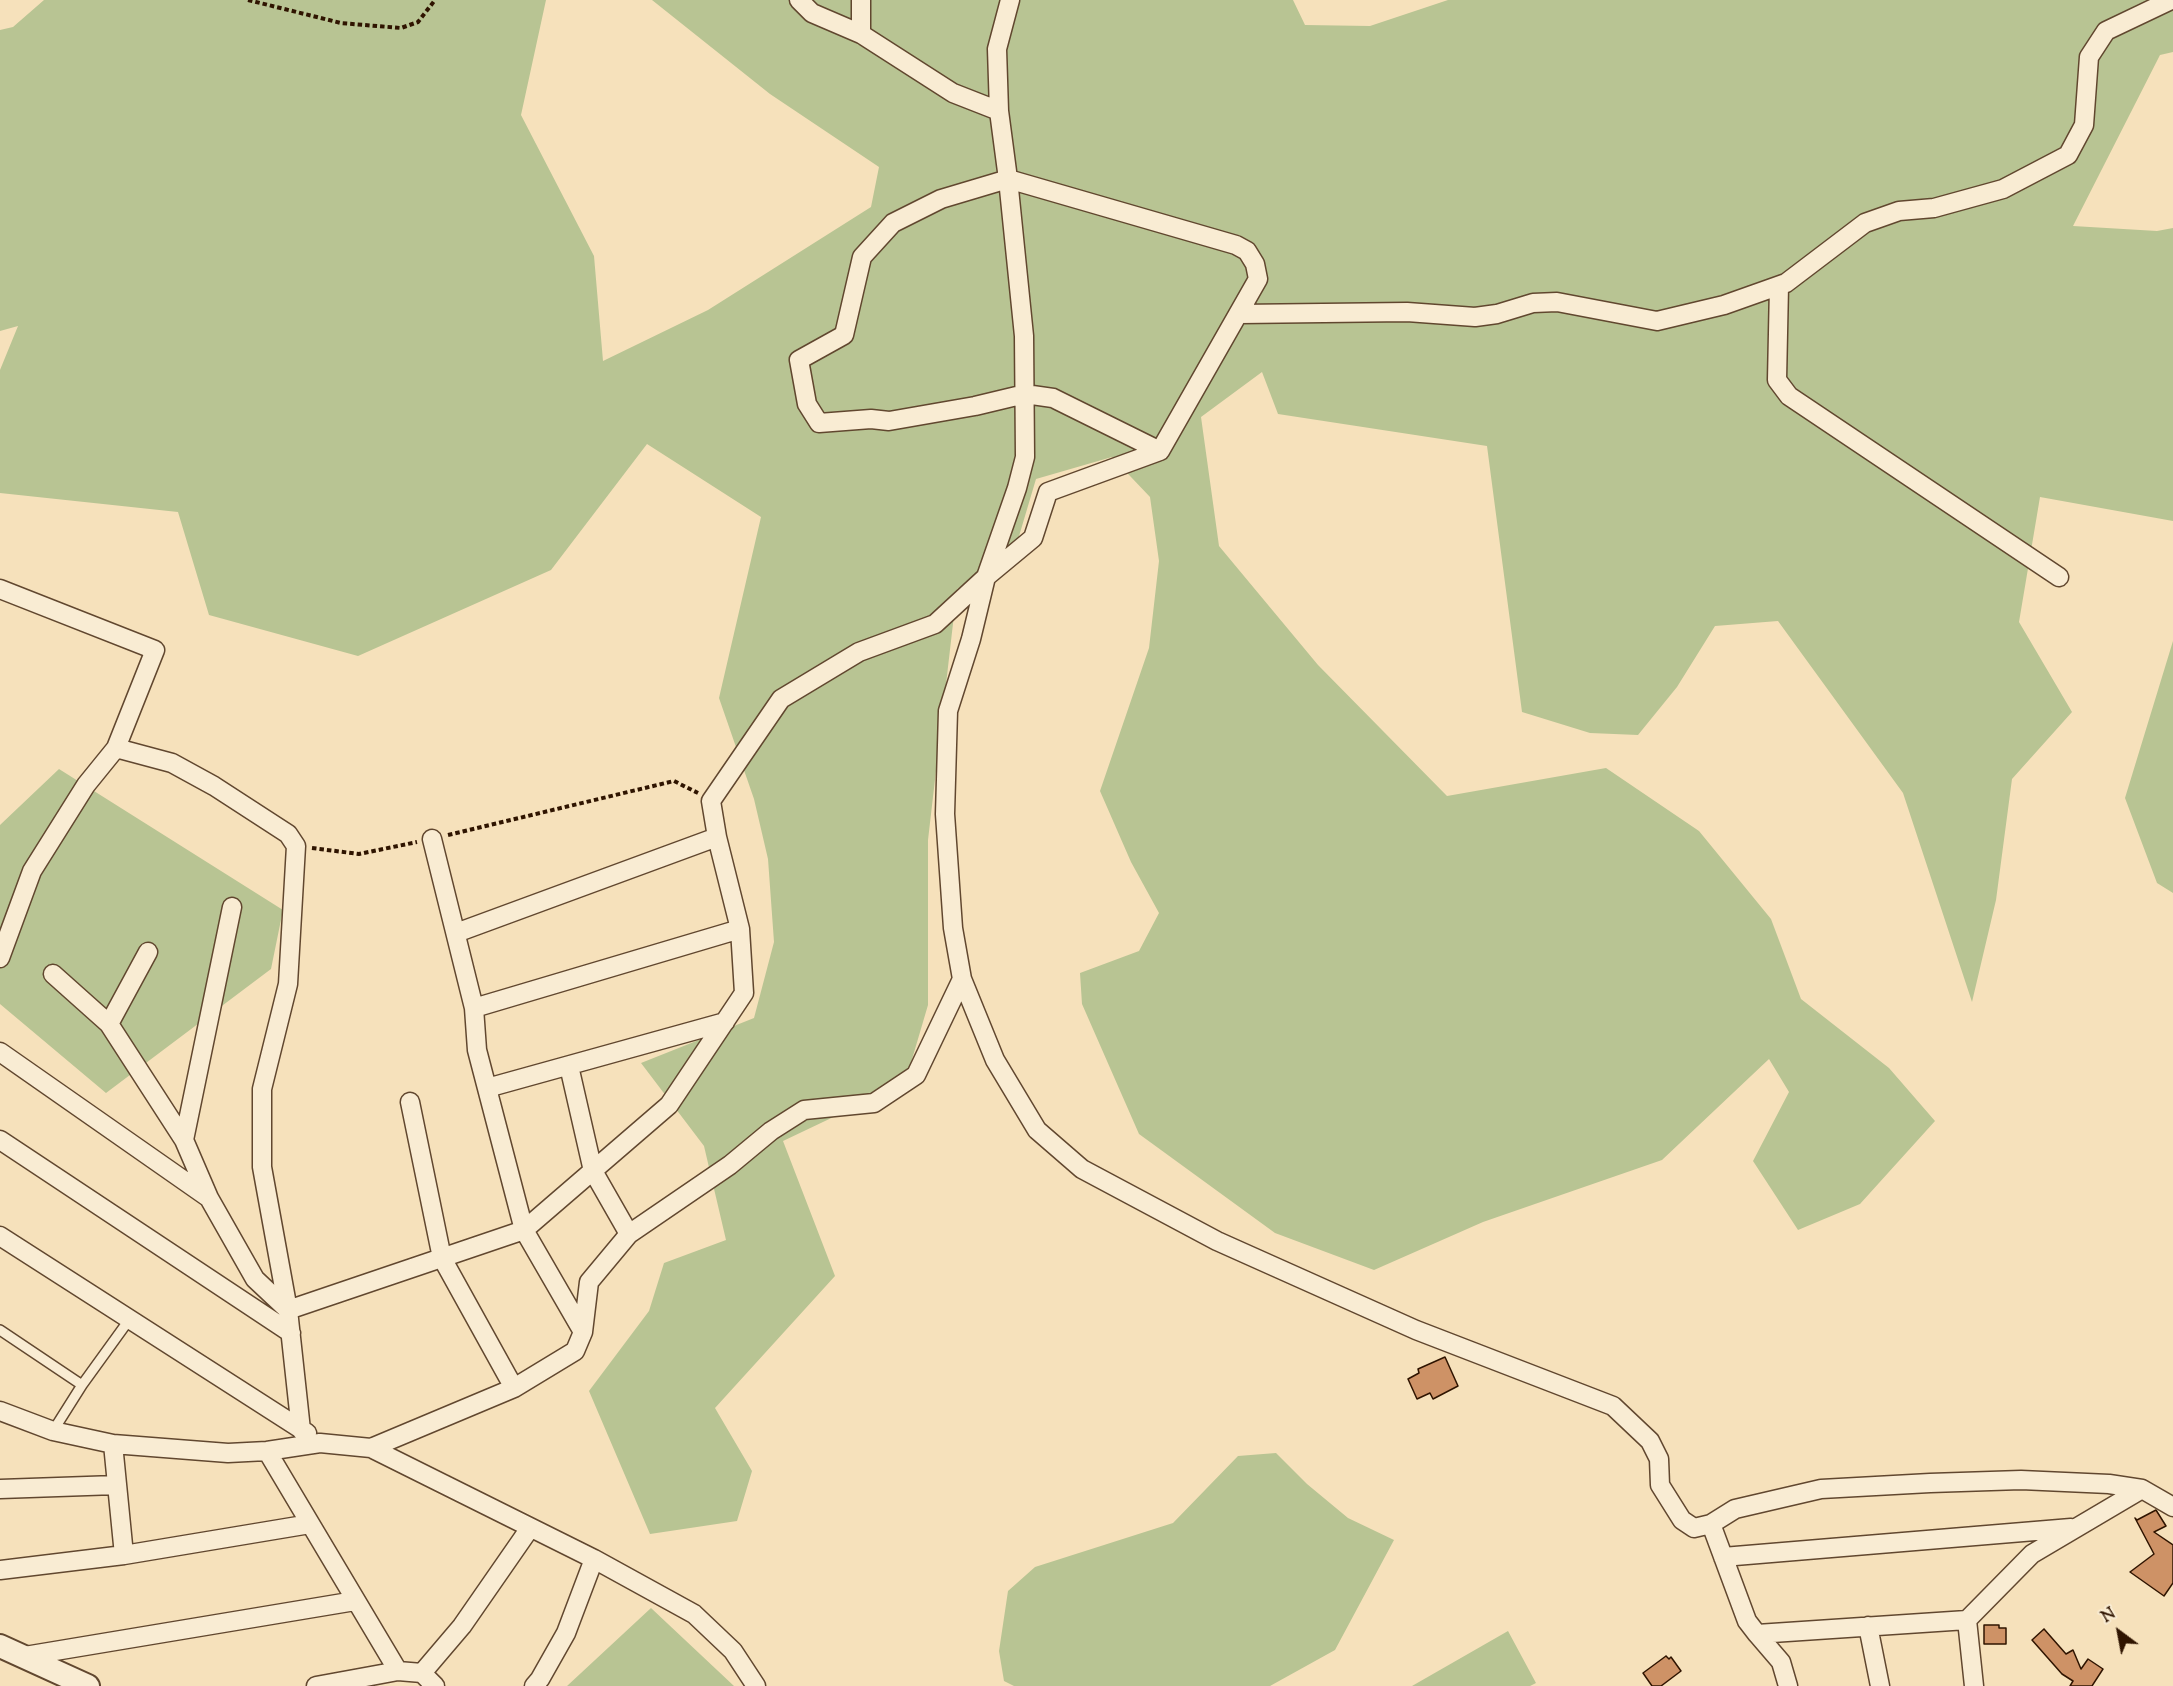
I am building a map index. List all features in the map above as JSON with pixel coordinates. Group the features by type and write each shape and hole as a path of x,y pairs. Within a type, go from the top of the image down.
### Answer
{"street":[{"path":"799,0 812,13 861,34 954,93 999,111"},
{"path":"861,0 861,34"},
{"path":"1010,0 997,49 999,111 1024,336 1025,457 1017,488 986,577 971,639 948,711 945,814 953,928 962,978 995,1060 1036,1130 1082,1169 1217,1242 1416,1329 1613,1406 1650,1441 1659,1459 1660,1485 1682,1520 1694,1528 1711,1524 1735,1509 1821,1489 2021,1480 2109,1484 2142,1489 2173,1507"},
{"path":"1240,314 1407,312 1475,317 1497,314 1533,303 1557,302 1658,321 1724,305 1786,283 1865,223 1899,211 1934,208 2003,189 2068,155 2084,125 2089,57 2106,32 2171,0"},
{"path":"288,1310 524,1230 669,1105 744,993 740,929 717,837 711,801 781,699 859,652 935,624 1033,538 1048,492 1160,451 1258,279 1255,264 1247,251 1236,245 1008,179 941,199 893,223 862,257 844,336 799,360 807,404 819,423 871,419 889,421 975,406 1025,394 1053,398 1160,451"},
{"path":"1779,286 1777,380 1790,396 2059,577"},
{"path":"0,589 155,650 116,748 86,785 32,871 0,958"},
{"path":"116,748 172,763 214,786 288,834 296,846 288,984 262,1089 262,1167 288,1310 301,1430"},
{"path":"456,933 717,837"},
{"path":"432,838 474,1008 477,1050 524,1230 583,1332"},
{"path":"184,1140 232,907"},
{"path":"474,1008 740,929"},
{"path":"109,1024 148,952"},
{"path":"53,974 109,1024 184,1140 209,1198 255,1279 288,1310"},
{"path":"371,1448 514,1388 575,1351 583,1332 590,1282 629,1234 729,1165 771,1131 804,1110 874,1104 916,1075 962,978"},
{"path":"487,1088 724,1022"},
{"path":"0,1052 209,1198"},
{"path":"569,1066 593,1171 629,1234"},
{"path":"410,1102 442,1258 514,1388"},
{"path":"0,1140 291,1333"},
{"path":"0,1236 320,1443"},
{"path":"0,1411 53,1431 113,1444 228,1453 267,1451 320,1443 371,1448 594,1559 694,1614 733,1651 756,1686"},
{"path":"113,1444 124,1555"},
{"path":"267,1451 398,1671"},
{"path":"0,1489 116,1485"},
{"path":"1757,1634 1967,1620 2032,1554 2142,1489"},
{"path":"0,1570 124,1555 310,1524"},
{"path":"1711,1524 1747,1621 1781,1662 1788,1686"},
{"path":"316,1686 398,1671 429,1680 462,1626 530,1527"},
{"path":"1723,1557 2076,1528"},
{"path":"534,1686 566,1634 594,1559"},
{"path":"25,1656 355,1601"},
{"path":"1967,1620 1974,1686"},
{"path":"1868,1626 1880,1686"},
{"path":"0,1646 88,1686"}],"lane":[{"path":"53,1431 82,1385 129,1320"},
{"path":"0,1330 82,1385"}],"path":[{"path":"248,0 341,23 401,28 418,22 435,0"},
{"path":"296,846 359,854 674,781 711,801"}],"green space":[{"path":"44,0 546,0 521,115 594,256 603,361 708,310 871,207 879,167 770,94 652,0 1293,0 1305,25 1370,26 1448,0 2173,0 2173,52 2160,55 2073,226 2157,231 2173,228 2173,521 2040,497 2019,622 2072,712 2012,779 1996,900 1972,1002 1903,793 1778,621 1715,626 1677,687 1638,735 1590,733 1522,712 1487,446 1278,414 1262,372 1201,417 1219,546 1318,665 1447,796 1606,768 1699,831 1771,919 1801,999 1889,1068 1935,1121 1860,1204 1798,1230 1753,1161 1789,1092 1769,1059 1662,1160 1483,1222 1374,1270 1275,1233 1139,1134 1082,1004 1080,973 1139,951 1159,913 1131,862 1100,791 1149,648 1159,561 1150,497 1112,457 1036,479 1014,553 957,589 928,840 928,1005 905,1083 783,1141 835,1276 715,1408 752,1471 737,1521 650,1534 589,1391 649,1311 664,1263 726,1240 704,1146 641,1063 754,1018 774,942 768,859 754,799 719,698 761,517 647,444 551,570 358,656 209,615 178,512 0,493 0,370 18,326 0,331 0,30 13,27"},
{"path":"2173,641 2173,893 2157,883 2125,798"},
{"path":"59,769 283,910 271,969 106,1093 0,1004 0,825"},
{"path":"1276,1453 1307,1484 1348,1518 1394,1540 1335,1650 1270,1686 1014,1686 1004,1681 999,1651 1008,1591 1035,1567 1173,1523 1238,1456"},
{"path":"651,1608 734,1686 567,1686"},
{"path":"1508,1631 1536,1683 1530,1686 1412,1686"}],"building":[{"path":"1445,1357 1458,1386 1433,1399 1430,1393 1417,1399 1408,1379 1419,1373 1418,1369"},
{"path":"2156,1510 2166,1526 2154,1532 2173,1545 2173,1583 2164,1596 2130,1572 2154,1554 2135,1518 2137,1520"},
{"path":"1984,1625 1999,1625 1999,1628 2006,1628 2006,1644 1984,1644"},
{"path":"2044,1629 2066,1654 2073,1650 2081,1669 2088,1659 2103,1669 2092,1686 2070,1686 2073,1681 2062,1674 2032,1640"},
{"path":"1666,1656 1669,1659 1671,1657 1681,1671 1661,1686 1652,1686 1643,1673"}]}
